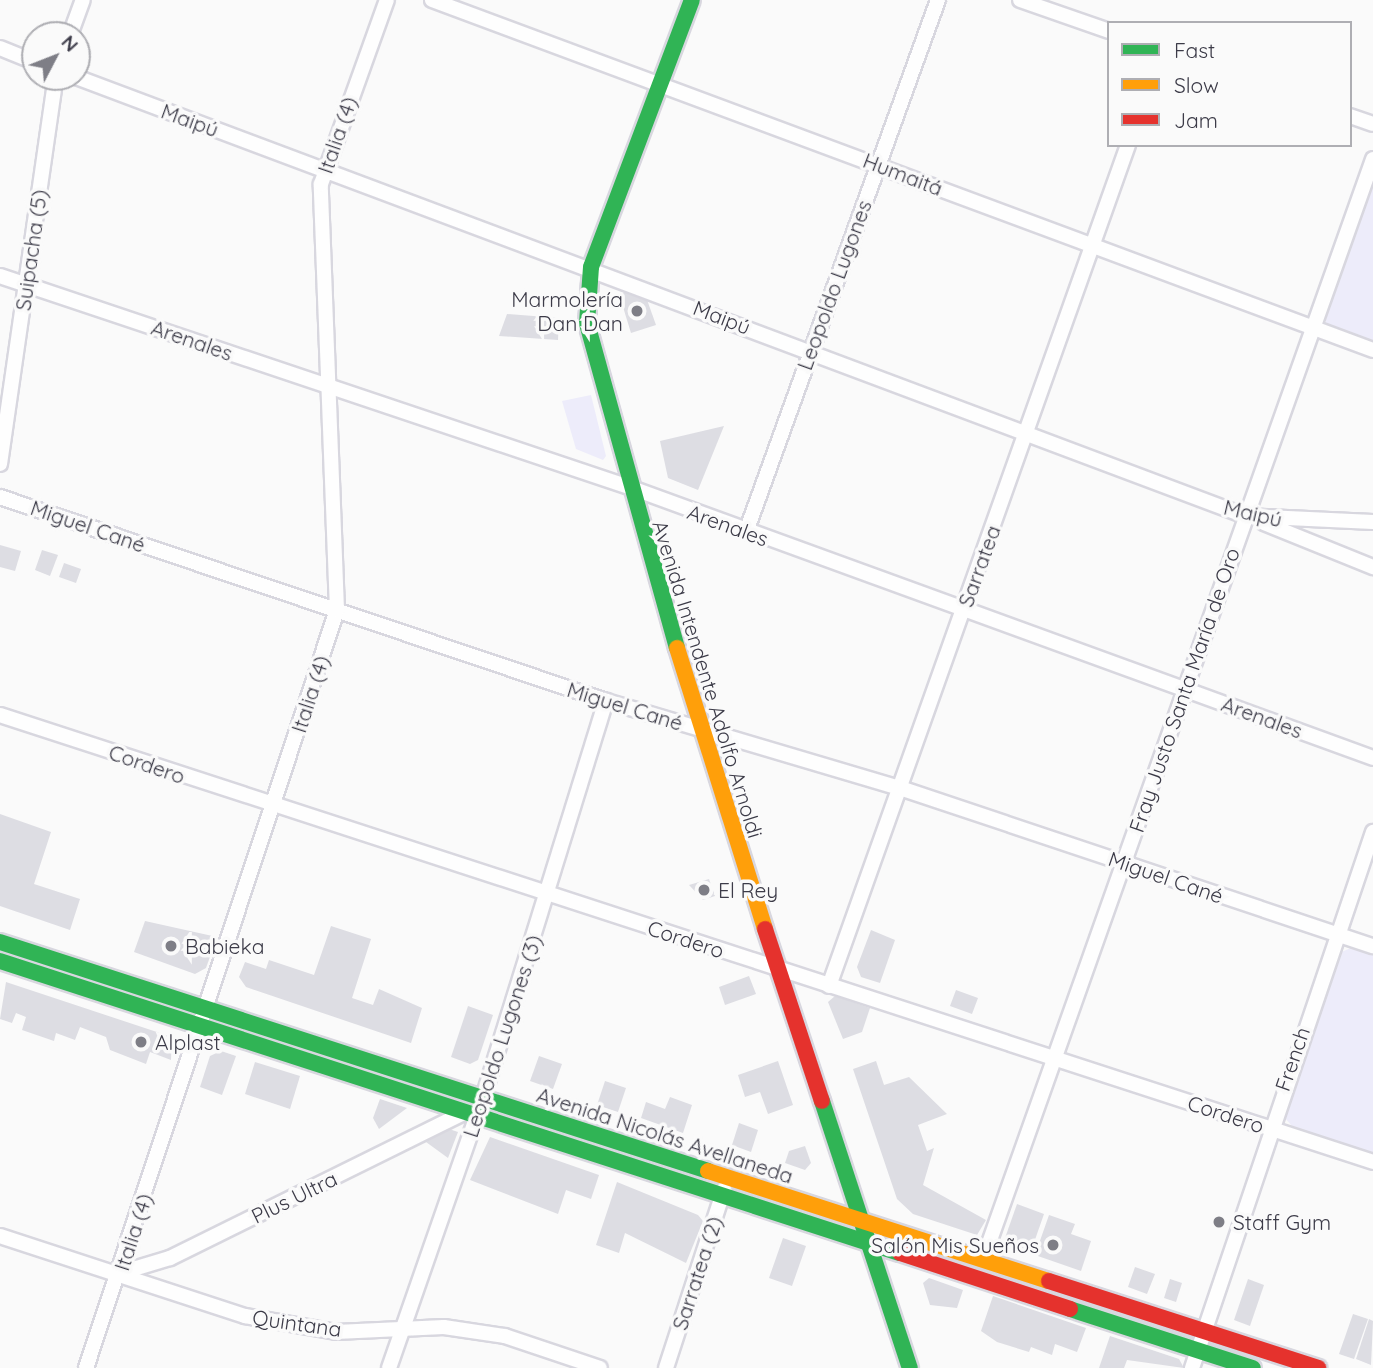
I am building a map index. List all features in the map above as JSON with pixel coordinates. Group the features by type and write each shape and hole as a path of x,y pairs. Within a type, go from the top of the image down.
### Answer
{"main road":[{"name":"Avenida Intendente Adolfo Arnoldi","path":"692,0 591,267 587,323 629,487 699,729 774,968 909,1368"},
{"name":"Avenida Nicolás Avellaneda","path":"0,942 471,1114 1253,1368"},
{"name":"Avenida Nicolás Avellaneda","path":"0,961 483,1098 1318,1368"}],"street":[{"path":"75,21 83,0"},
{"name":"Italia (4)","path":"86,1368 120,1273 337,610 333,387 323,169 387,0"},
{"name":"Humaitá","path":"432,0 661,82 1373,350"},
{"name":"Leopoldo Lugones","path":"747,532 810,350 938,0"},
{"path":"1020,0 1107,30"},
{"path":"1064,15 1069,0"},
{"path":"0,48 21,56"},
{"name":"Maipú","path":"91,83 591,267 1026,435 1245,516 1373,522"},
{"name":"Suipacha (5)","path":"0,464 54,91"},
{"path":"1352,117 1373,124"},
{"name":"Sarratea","path":"829,986 1127,147"},
{"name":"Fray Justo Santa María de Oro","path":"983,1260 1183,688 1373,159"},
{"name":"Arenales","path":"0,275 629,487 1373,758"},
{"name":"Miguel Cané","path":"0,497 606,701 900,788 1373,946"},
{"path":"1245,516 1373,567"},
{"name":"Leopoldo Lugones (3)","path":"389,1368 471,1114 483,1098 606,701"},
{"name":"Cordero","path":"0,715 273,807 1373,1162"},
{"name":"French","path":"1192,1368 1269,1128 1335,933 1373,832"},
{"name":"Plus Ultra","path":"120,1273 170,1258 471,1114"},
{"name":"Sarratea (2)","path":"666,1368 728,1178"},
{"name":"Quintana","path":"0,1236 287,1325 336,1332 402,1326 505,1336 600,1368"}],"shaded area":[{"path":"1373,184 1373,342 1328,326 1323,316"},
{"path":"591,395 606,456 603,460 576,449 562,401"},
{"path":"1353,947 1373,953 1373,1153 1292,1126 1284,1117 1337,954"}],"building":[{"name":"Marmolería Dan Dan","path":"627,292 646,297 656,325 631,333 619,294"},
{"path":"507,314 559,318 558,340 499,336"},
{"path":"724,426 698,490 668,478 660,441"},
{"path":"0,545 21,551 15,571 0,567"},
{"path":"42,550 58,555 50,576 35,570"},
{"path":"64,563 81,569 76,583 59,577"},
{"path":"0,814 51,832 34,884 80,899 70,930 0,906"},
{"name":"El Rey","path":"709,879 715,896 703,900 689,885"},
{"path":"145,921 217,937 206,968 195,974 134,952"},
{"path":"331,926 371,939 352,998 373,1005 379,989 422,1008 411,1043 246,987 239,977 245,962 266,969 269,960 314,975"},
{"path":"871,930 895,940 880,983 861,977 857,967"},
{"path":"749,976 756,994 725,1005 719,987"},
{"path":"6,982 172,1037 171,1060 150,1052 146,1064 110,1050 106,1037 80,1027 75,1040 56,1033 54,1041 22,1030 26,1017 16,1013 12,1023 0,1019"},
{"path":"956,990 978,998 972,1014 950,1006"},
{"path":"835,996 870,1008 862,1032 843,1039 828,1002"},
{"path":"468,1006 493,1015 478,1060 470,1064 451,1057"},
{"path":"221,1051 236,1056 222,1095 200,1087 210,1056"},
{"path":"539,1056 562,1064 553,1089 530,1081"},
{"path":"778,1061 793,1105 768,1114 760,1092 745,1097 738,1075"},
{"path":"876,1061 884,1085 909,1077 947,1114 918,1125 927,1151 934,1148 923,1185 986,1220 977,1235 913,1214 897,1199 853,1069"},
{"path":"255,1062 300,1076 290,1109 245,1094"},
{"path":"605,1081 626,1088 618,1112 597,1105"},
{"path":"670,1097 692,1105 683,1133 641,1118 646,1102 665,1109"},
{"path":"380,1099 407,1108 379,1129 373,1118"},
{"path":"739,1123 758,1130 751,1152 732,1145"},
{"path":"449,1129 458,1132 448,1158 426,1142"},
{"path":"490,1137 599,1175 591,1199 566,1190 558,1214 470,1180"},
{"path":"805,1146 811,1163 805,1170 785,1163 789,1151"},
{"path":"617,1182 698,1215 703,1221 686,1263 625,1233 619,1253 596,1245"},
{"path":"1017,1204 1044,1214 1030,1254 1005,1238"},
{"name":"Salón Mis Sueños","path":"1049,1215 1075,1224 1071,1234 1091,1241 1081,1271 1035,1255"},
{"path":"783,1238 806,1246 792,1286 769,1278"},
{"path":"1135,1267 1155,1274 1147,1294 1128,1287"},
{"path":"929,1278 963,1290 957,1308 930,1305 923,1283"},
{"path":"1170,1279 1182,1283 1176,1302 1164,1298"},
{"path":"1248,1279 1264,1285 1250,1326 1234,1320"},
{"path":"993,1296 1086,1328 1077,1352 1055,1344 1052,1355 1031,1347 1029,1352 997,1342 981,1331"},
{"path":"1353,1314 1368,1319 1354,1359 1339,1354"},
{"path":"1369,1319 1373,1321 1371,1365 1356,1359"},
{"path":"1110,1336 1179,1359 1184,1368 1127,1360 1124,1368 1099,1368"}],"traffic: fast":[{"path":"677,648 587,323 591,267 692,0"},
{"path":"0,942 708,1171"},
{"path":"0,961 900,1253"},
{"path":"822,1101 910,1368"},
{"path":"1070,1309 1253,1368"}],"traffic: slow":[{"path":"677,648 765,929"},
{"path":"708,1171 1049,1281"}],"traffic: jam":[{"path":"765,929 822,1101"},
{"path":"900,1253 1070,1309"},
{"path":"1049,1281 1318,1368"}],"place":[{"name":"Marmolería Dan Dan","path":"637,311"},
{"name":"El Rey","path":"704,890"},
{"name":"Babieka","path":"171,946"},
{"name":"Alplast","path":"141,1042"},
{"name":"Staff Gym","path":"1219,1222"},
{"name":"Salón Mis Sueños","path":"1053,1245"}]}
